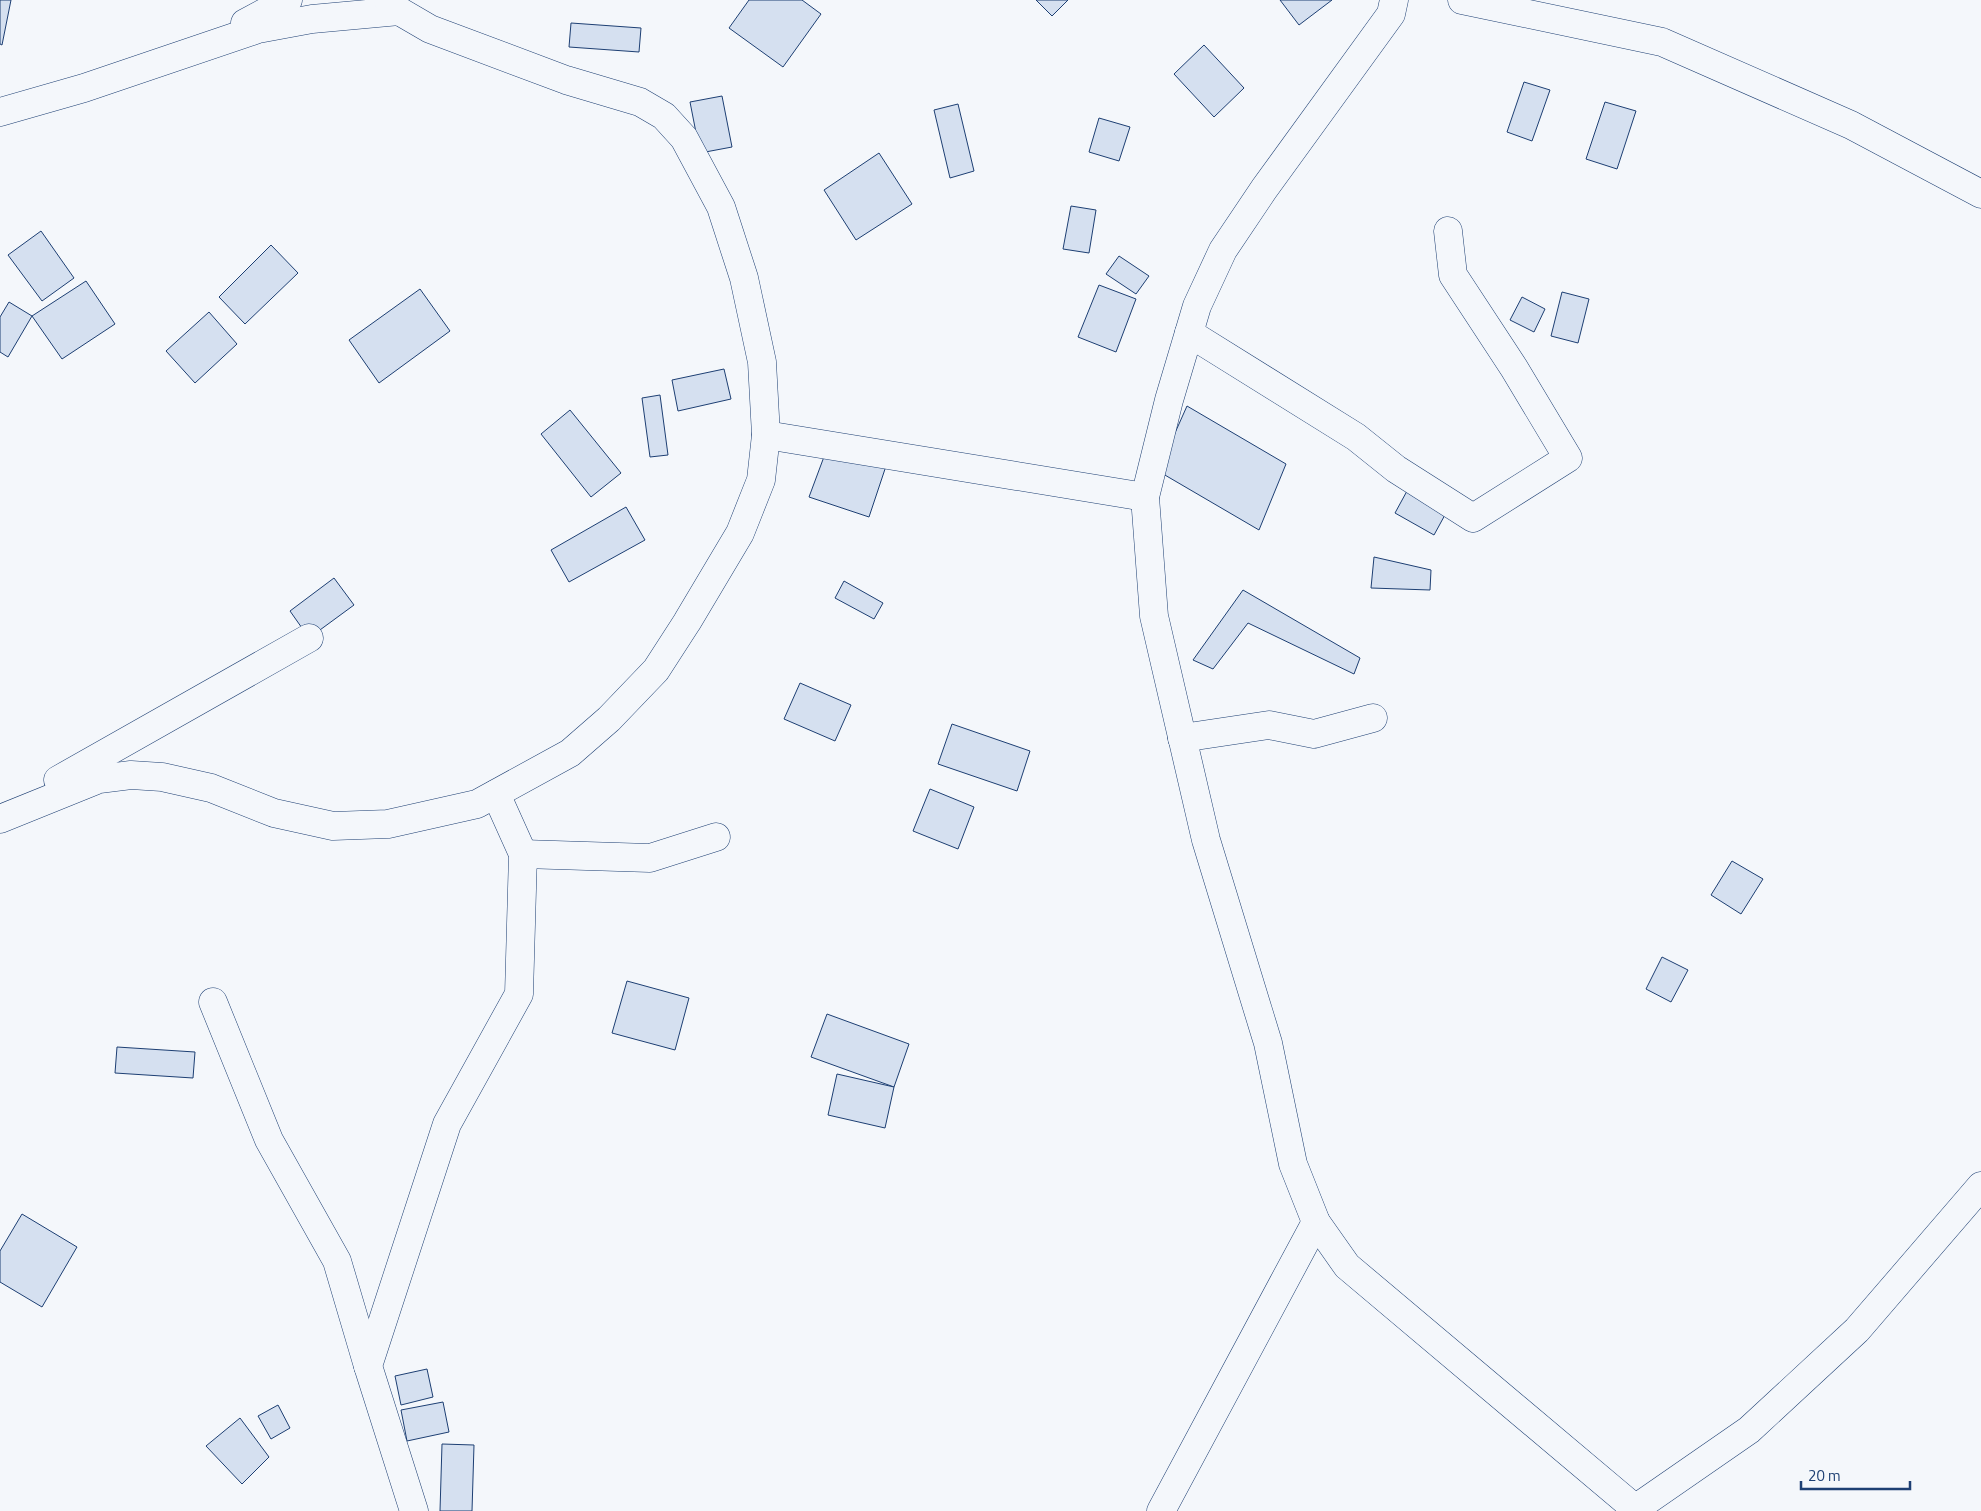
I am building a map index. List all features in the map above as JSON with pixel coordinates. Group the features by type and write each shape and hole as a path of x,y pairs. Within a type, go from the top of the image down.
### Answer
{"street":[{"path":"193,51 288,0"},
{"path":"0,819 99,779 131,775 162,777 211,788 274,813 333,826 388,824 477,804 570,753 609,719 656,670 740,533 761,480 766,435 762,362 744,278 721,207 684,138 664,116 640,102 566,80 430,28 394,5 296,0"},
{"path":"1394,0 1390,14 1264,189 1223,250 1196,306 1169,400 1145,497 1154,616 1206,840 1268,1043 1293,1164 1316,1222 1347,1266 1636,1510 1748,1430 1857,1330 1981,1186"},
{"path":"1462,0 1662,42 1851,124 1981,194"},
{"path":"0,112 84,88 258,29 394,5"},
{"path":"1189,333 1356,437 1396,469 1473,518 1568,458 1514,368 1453,275 1448,231"},
{"path":"766,435 1145,497"},
{"path":"0,813 309,638"},
{"path":"1182,738 1269,725 1314,734 1373,718"},
{"path":"368,1366 447,1124 519,994 523,854 496,794"},
{"path":"523,854 650,858 716,837"},
{"path":"213,1002 269,1140 337,1261 414,1511"},
{"path":"1161,1511 1316,1222"}],"building":[{"path":"0,0 11,0 2,45 0,44"},
{"path":"749,0 802,0 821,14 783,67 729,28"},
{"path":"1036,0 1068,0 1052,16"},
{"path":"1280,0 1332,0 1299,25"},
{"path":"571,23 641,28 639,52 569,47"},
{"path":"1204,45 1244,88 1214,117 1174,74"},
{"path":"1524,82 1550,90 1532,141 1507,132"},
{"path":"722,96 732,147 700,153 690,102"},
{"path":"1605,102 1636,111 1617,169 1586,159"},
{"path":"958,104 974,171 950,178 934,110"},
{"path":"1099,118 1130,127 1119,161 1089,152"},
{"path":"879,153 912,204 856,240 824,190"},
{"path":"1071,206 1096,210 1089,253 1063,249"},
{"path":"41,231 74,278 42,301 8,255"},
{"path":"271,245 298,273 245,324 219,297"},
{"path":"1119,256 1149,276 1136,294 1106,274"},
{"path":"86,281 115,324 62,359 32,316"},
{"path":"1099,285 1136,299 1116,352 1078,337"},
{"path":"420,289 450,331 379,383 349,340"},
{"path":"1562,292 1589,299 1578,343 1551,336"},
{"path":"1522,297 1545,309 1534,332 1510,320"},
{"path":"9,302 32,316 8,357 0,352 0,317"},
{"path":"209,312 237,344 195,383 166,351"},
{"path":"724,369 731,399 678,411 672,380"},
{"path":"660,395 668,455 650,457 642,398"},
{"path":"1187,406 1286,464 1259,530 1158,471"},
{"path":"570,410 621,473 591,497 541,434"},
{"path":"828,446 886,466 869,517 809,497"},
{"path":"1407,491 1446,513 1434,535 1395,513"},
{"path":"626,507 645,540 569,582 551,550"},
{"path":"1374,557 1431,570 1430,590 1371,588"},
{"path":"334,578 354,605 309,638 290,611"},
{"path":"844,581 883,603 874,619 835,598"},
{"path":"1243,590 1360,658 1354,674 1248,623 1213,669 1193,660"},
{"path":"800,683 851,705 835,741 784,719"},
{"path":"952,724 1030,751 1017,791 938,764"},
{"path":"930,789 974,807 958,849 913,831"},
{"path":"1732,861 1763,879 1741,914 1711,895"},
{"path":"1662,957 1688,970 1671,1002 1646,989"},
{"path":"627,981 689,998 675,1050 612,1033"},
{"path":"827,1014 909,1044 894,1087 811,1057"},
{"path":"117,1047 195,1052 193,1078 115,1073"},
{"path":"837,1074 894,1087 885,1128 828,1115"},
{"path":"22,1214 77,1247 42,1307 0,1282 0,1251"},
{"path":"427,1369 433,1397 401,1405 395,1376"},
{"path":"443,1402 449,1432 407,1441 401,1410"},
{"path":"278,1405 290,1428 271,1439 258,1416"},
{"path":"240,1418 269,1457 242,1484 206,1446"},
{"path":"442,1444 474,1445 472,1511 440,1511"}]}
